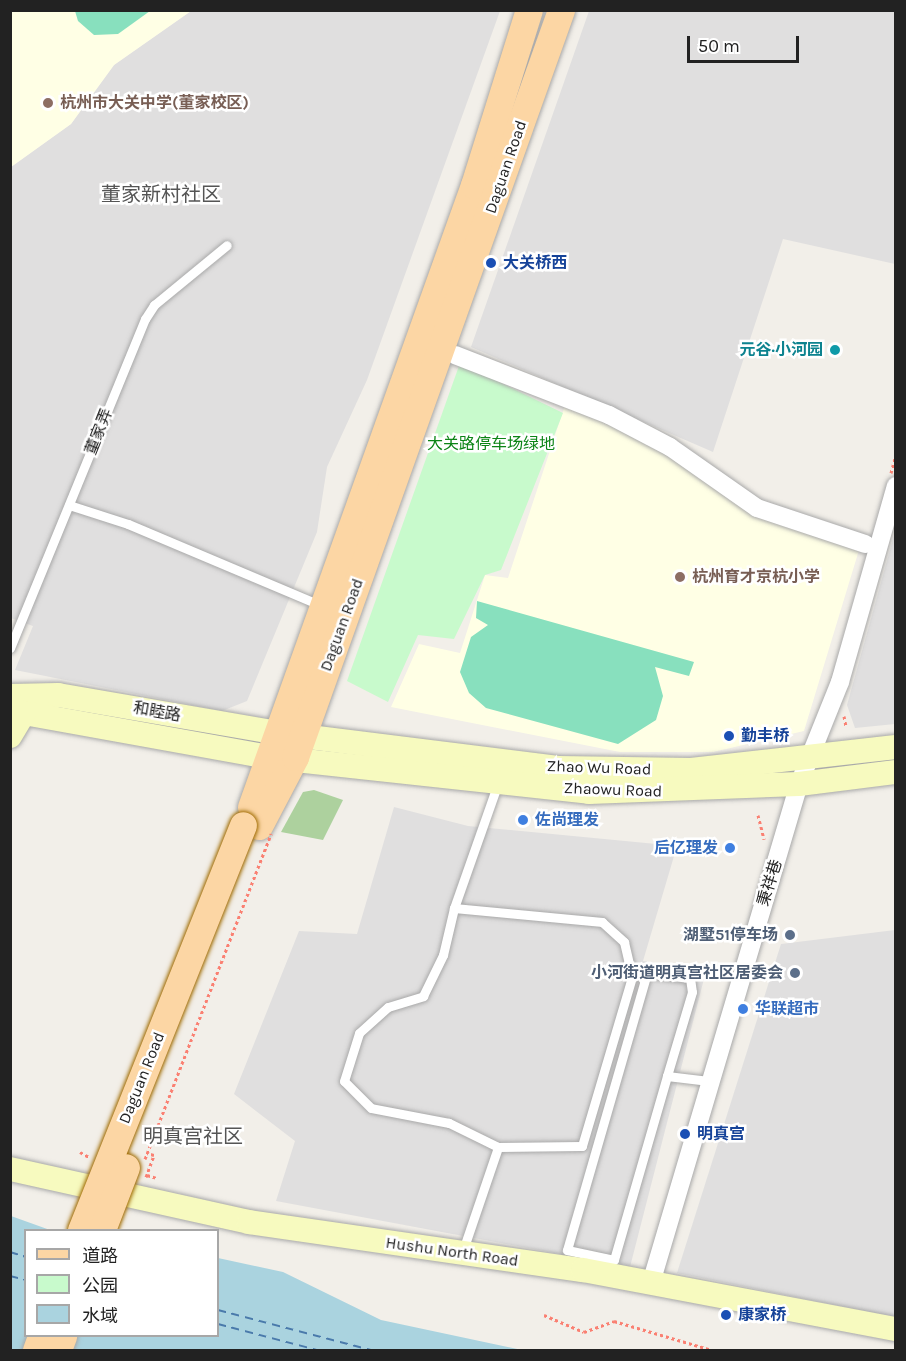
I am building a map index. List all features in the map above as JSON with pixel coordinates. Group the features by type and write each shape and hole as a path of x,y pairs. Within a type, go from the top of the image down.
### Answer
{"main road":[{"name":"Daguan Road","path":"286,746 322,606 474,185 529,10"},
{"name":"Daguan Road","path":"102,1229 257,828 561,10"},
{"name":"和睦路","path":"15,704 286,746"},
{"path":"10,736 15,704"},
{"name":"Zhao Wu Road","path":"286,746 612,771 691,770 896,747"},
{"name":"Zhaowu Road","path":"286,746 499,781 589,792 799,784 896,772"},
{"name":"Daguan Road","path":"81,1229 257,828"},
{"name":"Hushu North Road","path":"10,1169 163,1206 651,1283 896,1329"}],"street":[{"path":"455,355 609,415 670,447 757,508 865,544"},
{"name":"秉祥巷","path":"651,1283 709,1081 799,784 840,682 896,486"}],"lane":[{"name":"董家弄","path":"10,648 145,319 154,305 227,245"},
{"path":"69,505 128,524 322,606"},
{"path":"454,908 602,922 624,942 632,977 582,1146 498,1147 449,1123 371,1108 344,1081 359,1033 388,1007 423,996 443,955 454,908 499,781"},
{"path":"647,973 690,978 692,992 667,1076 614,1260 567,1250 647,973"},
{"path":"667,1076 709,1081"},
{"path":"462,1254 498,1147"}],"path":[{"path":"138,1175 257,828"},
{"path":"80,1152 91,1158"},
{"path":"147,1175 157,1178"},
{"path":"544,1315 584,1332 614,1321 712,1350"}],"shaded area":[{"name":"杭州市大关中学(董家校区)","path":"11,11 191,11 114,65 71,124 11,167"},
{"path":"191,11 500,11 367,380 327,467 317,532 247,701 222,711 15,670 33,626 11,618 11,167 71,124 114,65"},
{"path":"589,11 895,11 895,264 783,239 713,452 471,347"},
{"name":"杭州育才京杭小学","path":"567,399 859,550 804,731 713,752 620,752 391,707 419,644 460,653 485,575 508,578"},
{"path":"895,532 895,724 855,728 847,705"},
{"path":"394,807 468,826 677,846 643,961 706,971 630,1267 276,1201 295,1141 234,1094 299,931 357,934"},
{"path":"895,930 895,1317 677,1273 781,944"}],"green space":[{"path":"75,10 150,11 118,34 94,35 78,21"},
{"name":"大关路停车场绿地","path":"460,363 563,413 501,570 485,575 454,639 418,635 388,702 347,681"},
{"path":"477,601 694,662 689,676 655,667 663,696 656,720 618,744 486,708 469,693 460,672 471,637 488,625 476,618"},
{"path":"314,790 343,800 323,840 281,832 303,792"}],"water":[{"path":"11,1216 47,1229 24,1229 24,1337 219,1337 219,1258 283,1272 381,1320 522,1350 11,1350"}],"ferry route":[{"path":"10,1252 24,1256"},
{"path":"10,1276 24,1280"},
{"path":"219,1310 371,1350"},
{"path":"219,1324 317,1350"}],"place":[{"name":"杭州市大关中学(董家校区)","path":"48,103"},
{"name":"大关桥西","path":"491,263"},
{"name":"元谷·小河园","path":"835,350"},
{"name":"杭州育才京杭小学","path":"680,577"},
{"name":"勤丰桥","path":"729,736"},
{"name":"佐尚理发","path":"523,820"},
{"name":"后亿理发","path":"730,848"},
{"name":"湖墅51停车场","path":"790,935"},
{"name":"小河街道明真宫社区居委会","path":"795,973"},
{"name":"华联超市","path":"743,1009"},
{"name":"明真宫","path":"685,1134"},
{"name":"康家桥","path":"726,1315"}],"district":[{"name":"董家新村社区","path":"161,194"},
{"name":"明真宫社区","path":"193,1136"}]}
